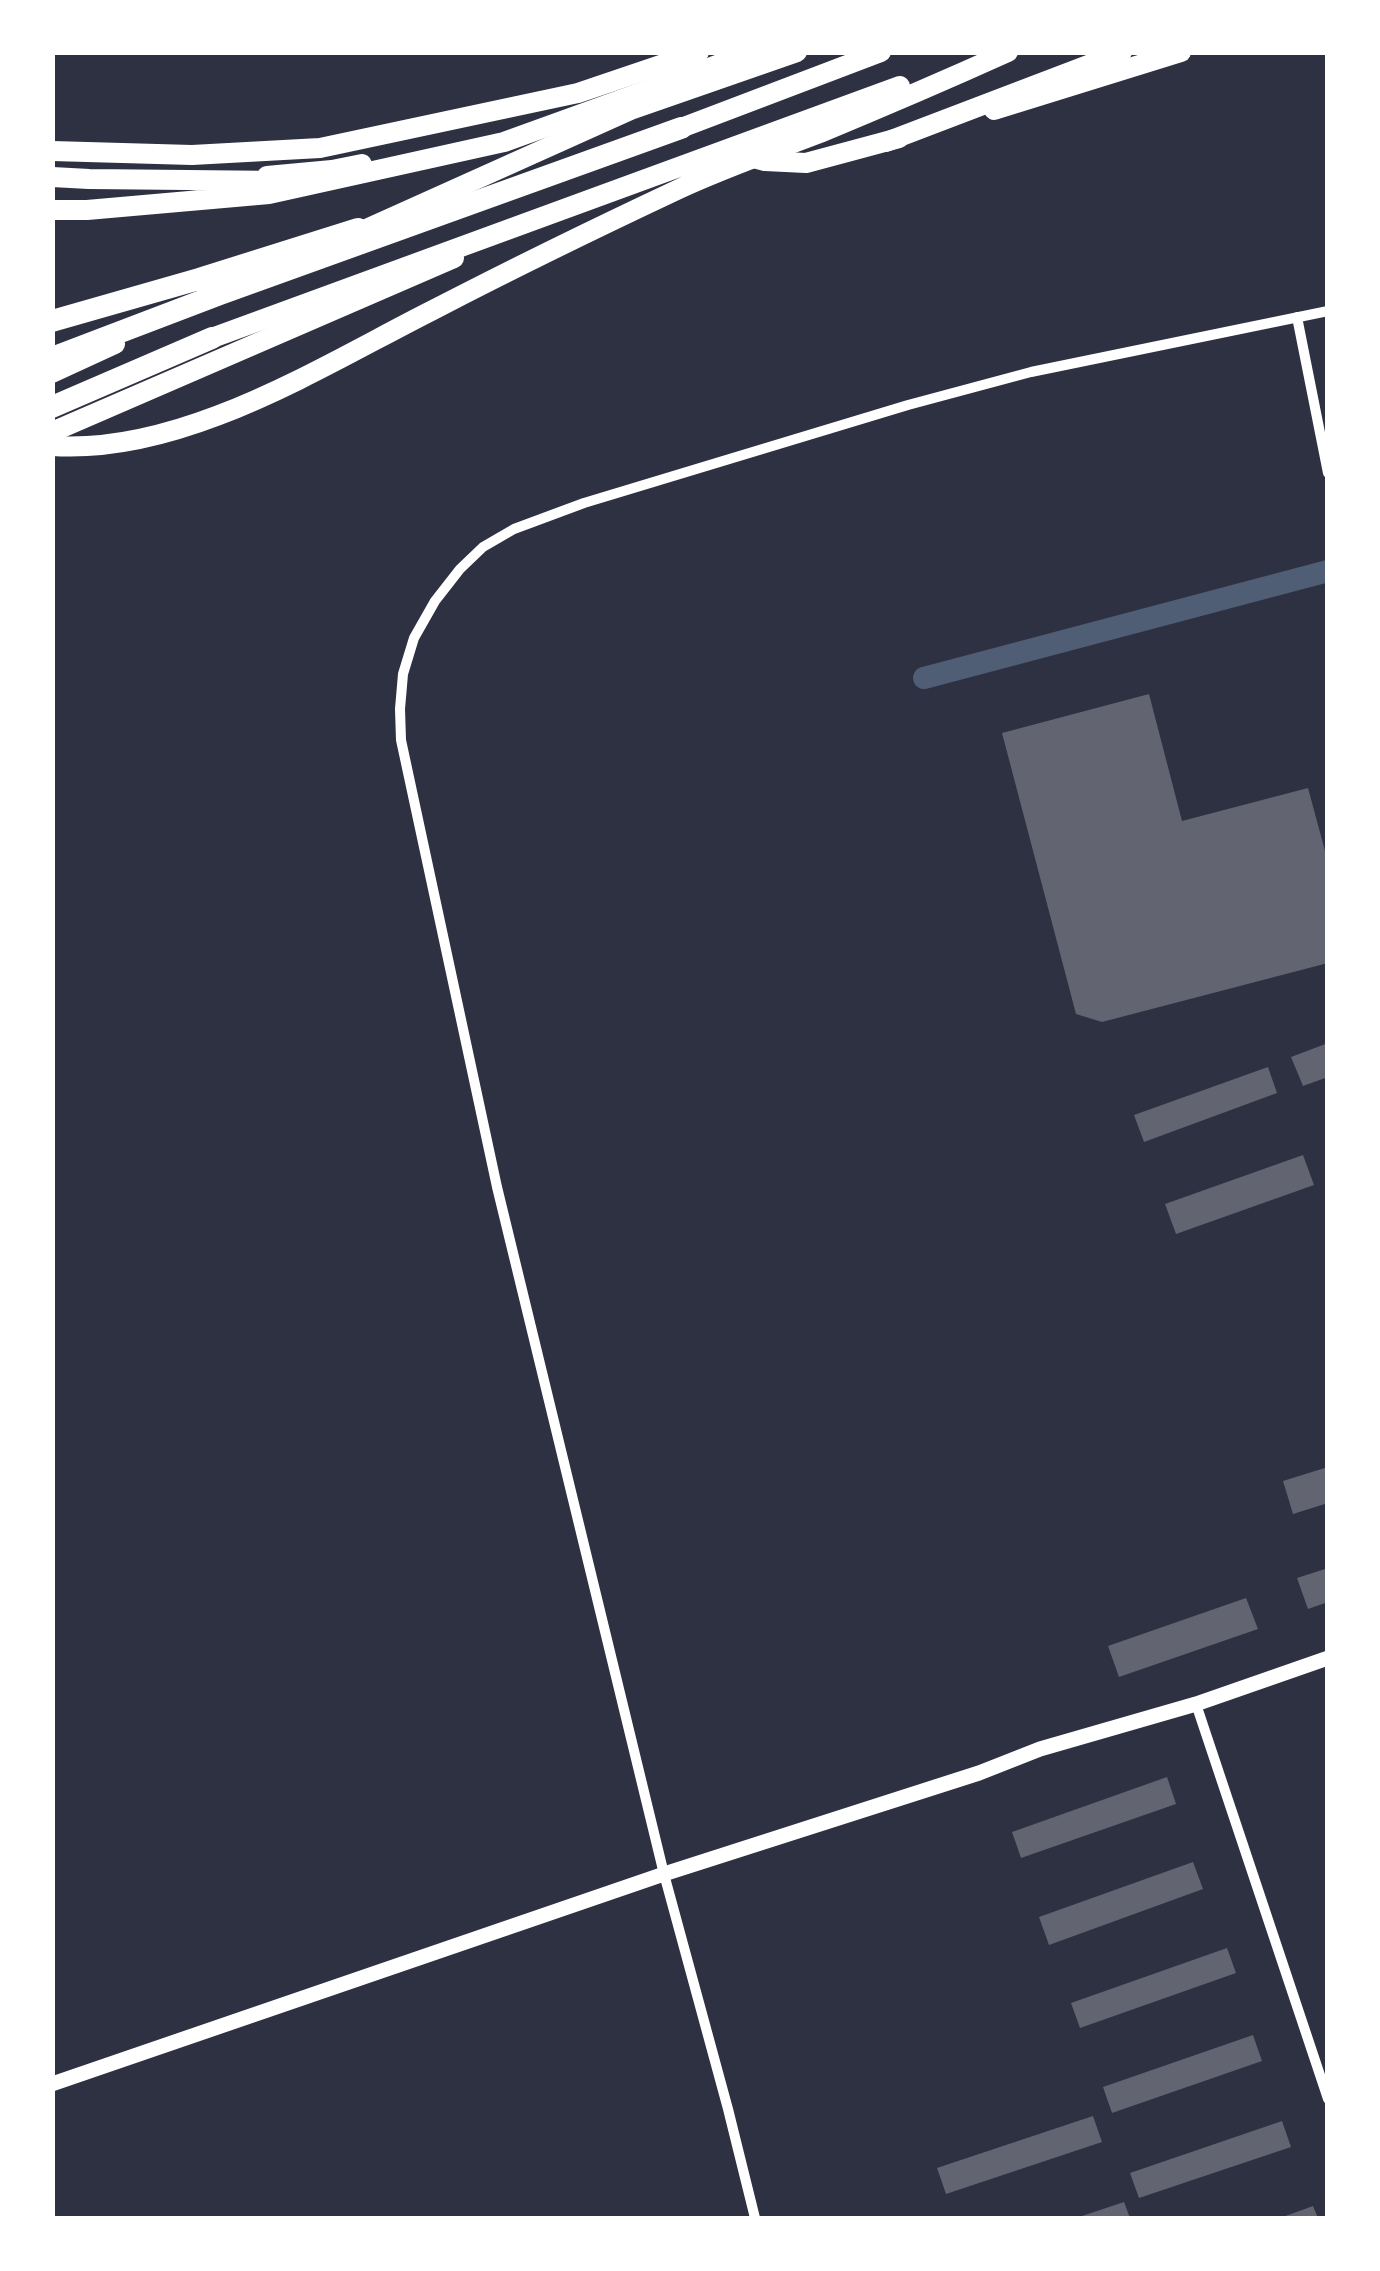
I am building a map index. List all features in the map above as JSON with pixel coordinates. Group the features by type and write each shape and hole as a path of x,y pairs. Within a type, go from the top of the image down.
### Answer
{"highway":[{"path":"52,319 199,279 681,128"},
{"path":"52,358 681,128"},
{"path":"52,399 212,338"},
{"path":"52,408 212,338"}],"main road":[{"path":"52,151 192,155 320,148 578,93 699,52"},
{"path":"52,210 269,194 504,142 753,52"},
{"path":"52,373 633,109 796,52"},
{"path":"681,128 881,52"},
{"path":"212,338 991,52"},
{"path":"52,446 84,448 144,440 212,417 270,393 684,187 1008,52"},
{"path":"886,142 1122,52"},
{"path":"52,432 666,166 729,152 806,163 1182,52"},
{"path":"578,93 633,109"},
{"path":"52,180 151,186 332,170 633,109"},
{"path":"476,178 510,135"},
{"path":"52,180 282,181 390,167"}],"street":[{"path":"754,2218 664,1874 497,1187 401,740 403,674 414,638 435,601 483,547 514,528 908,404 1031,372 1328,311"},
{"path":"1297,317 1328,473"},
{"path":"52,2084 664,1874 1328,1658"},
{"path":"1196,1704 1328,2099"}],"building":[{"path":"1149,694 1182,821 1308,788 1328,862 1328,963 1102,1022 1076,1014 1002,733"},
{"path":"1328,1043 1328,1077 1303,1086 1291,1057"},
{"path":"1268,1067 1277,1093 1144,1142 1134,1115"},
{"path":"1303,1155 1314,1185 1176,1234 1165,1204"},
{"path":"1328,1467 1328,1503 1293,1514 1283,1481"},
{"path":"1328,1568 1328,1602 1308,1609 1297,1578"},
{"path":"1246,1598 1258,1629 1119,1677 1108,1646"},
{"path":"1167,1777 1176,1804 1021,1858 1012,1832"},
{"path":"1193,1862 1203,1889 1049,1945 1039,1917"},
{"path":"1227,1948 1236,1973 1080,2028 1071,2003"},
{"path":"1253,2035 1262,2061 1112,2113 1103,2087"},
{"path":"1093,2116 1102,2142 946,2194 937,2168"},
{"path":"1282,2121 1291,2147 1139,2198 1130,2173"},
{"path":"1124,2202 1130,2218 1076,2218"},
{"path":"1313,2206 1318,2218 1280,2218"}],"waterway":[{"path":"924,678 1328,571"}]}
